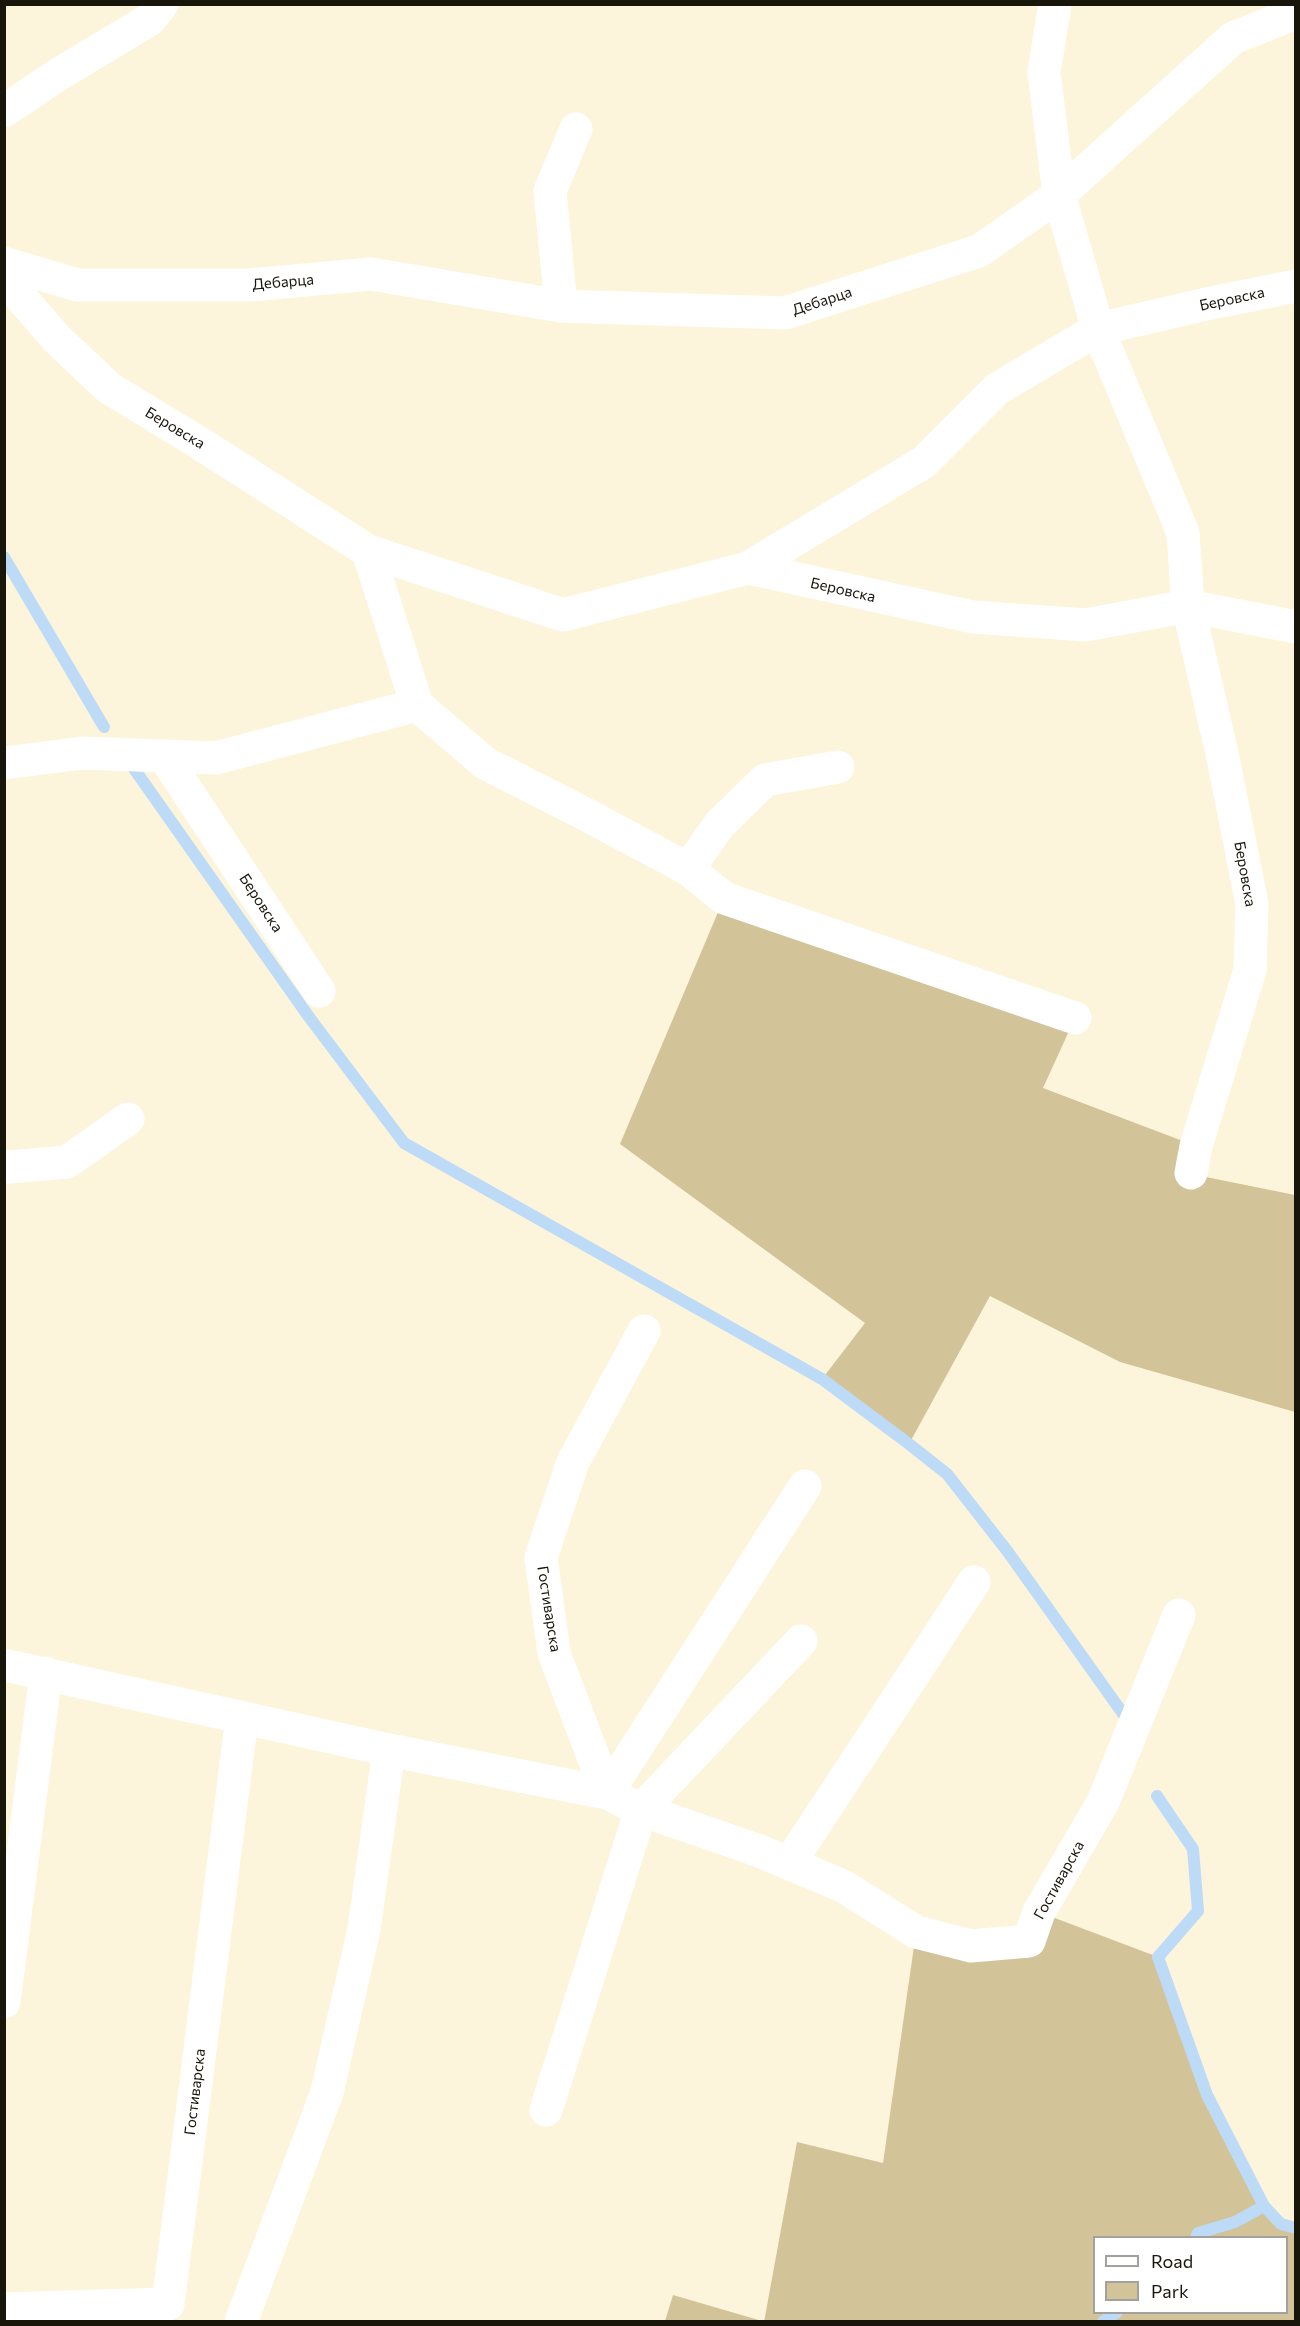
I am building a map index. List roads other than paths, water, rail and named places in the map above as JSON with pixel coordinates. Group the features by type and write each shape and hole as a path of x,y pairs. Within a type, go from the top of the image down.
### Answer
{"street":[{"path":"4,111 56,76 149,20 162,4"},
{"path":"1055,4 1044,72 1059,195"},
{"name":"Дебарца","path":"4,263 77,285 251,285 371,273 561,306 785,313 979,251 1059,195 1233,38 1296,13"},
{"path":"561,306 550,191 576,129"},
{"name":"Беровска","path":"1059,195 1098,329 1183,533 1188,606 1223,758 1252,904 1250,970 1196,1146 1191,1173"},
{"name":"Беровска","path":"4,278 57,339 109,388 368,551 563,615 748,568 924,462 997,389 1098,329 1296,286"},
{"path":"368,551 417,705 485,763 587,814 688,869 724,898 1075,1018"},
{"name":"Беровска","path":"748,568 973,617 1086,625 1188,606 1296,627"},
{"path":"4,763 83,753 216,758 417,705"},
{"name":"Беровска","path":"164,756 319,990"},
{"path":"688,869 720,824 765,780 838,767"},
{"path":"4,1166 67,1162 128,1119"},
{"name":"Гостиварска","path":"607,1793 554,1653 541,1557 573,1462 644,1331"},
{"path":"607,1793 805,1486"},
{"path":"789,1864 974,1582"},
{"name":"Гостиварска","path":"4,1665 389,1750 607,1793 641,1810 757,1850 843,1886 916,1932 971,1946 1029,1941 1039,1912 1103,1802 1179,1615"},
{"path":"546,2110 641,1810 801,1641"},
{"path":"4,2002 46,1673"},
{"name":"Гостиварска","path":"4,2309 168,2304 242,1717"},
{"path":"241,2322 327,2092 364,1929 389,1750"}],"waterway":[{"path":"4,557 104,727"},
{"path":"130,763 309,1017 404,1143 822,1379 947,1474 1008,1552 1126,1718"},
{"path":"1157,1796 1193,1849 1198,1911 1158,1957 1207,2095 1264,2206 1281,2224 1296,2228"},
{"path":"1197,2236 1198,2233 1235,2222 1264,2206"},
{"path":"1103,2322 1114,2314"}]}
